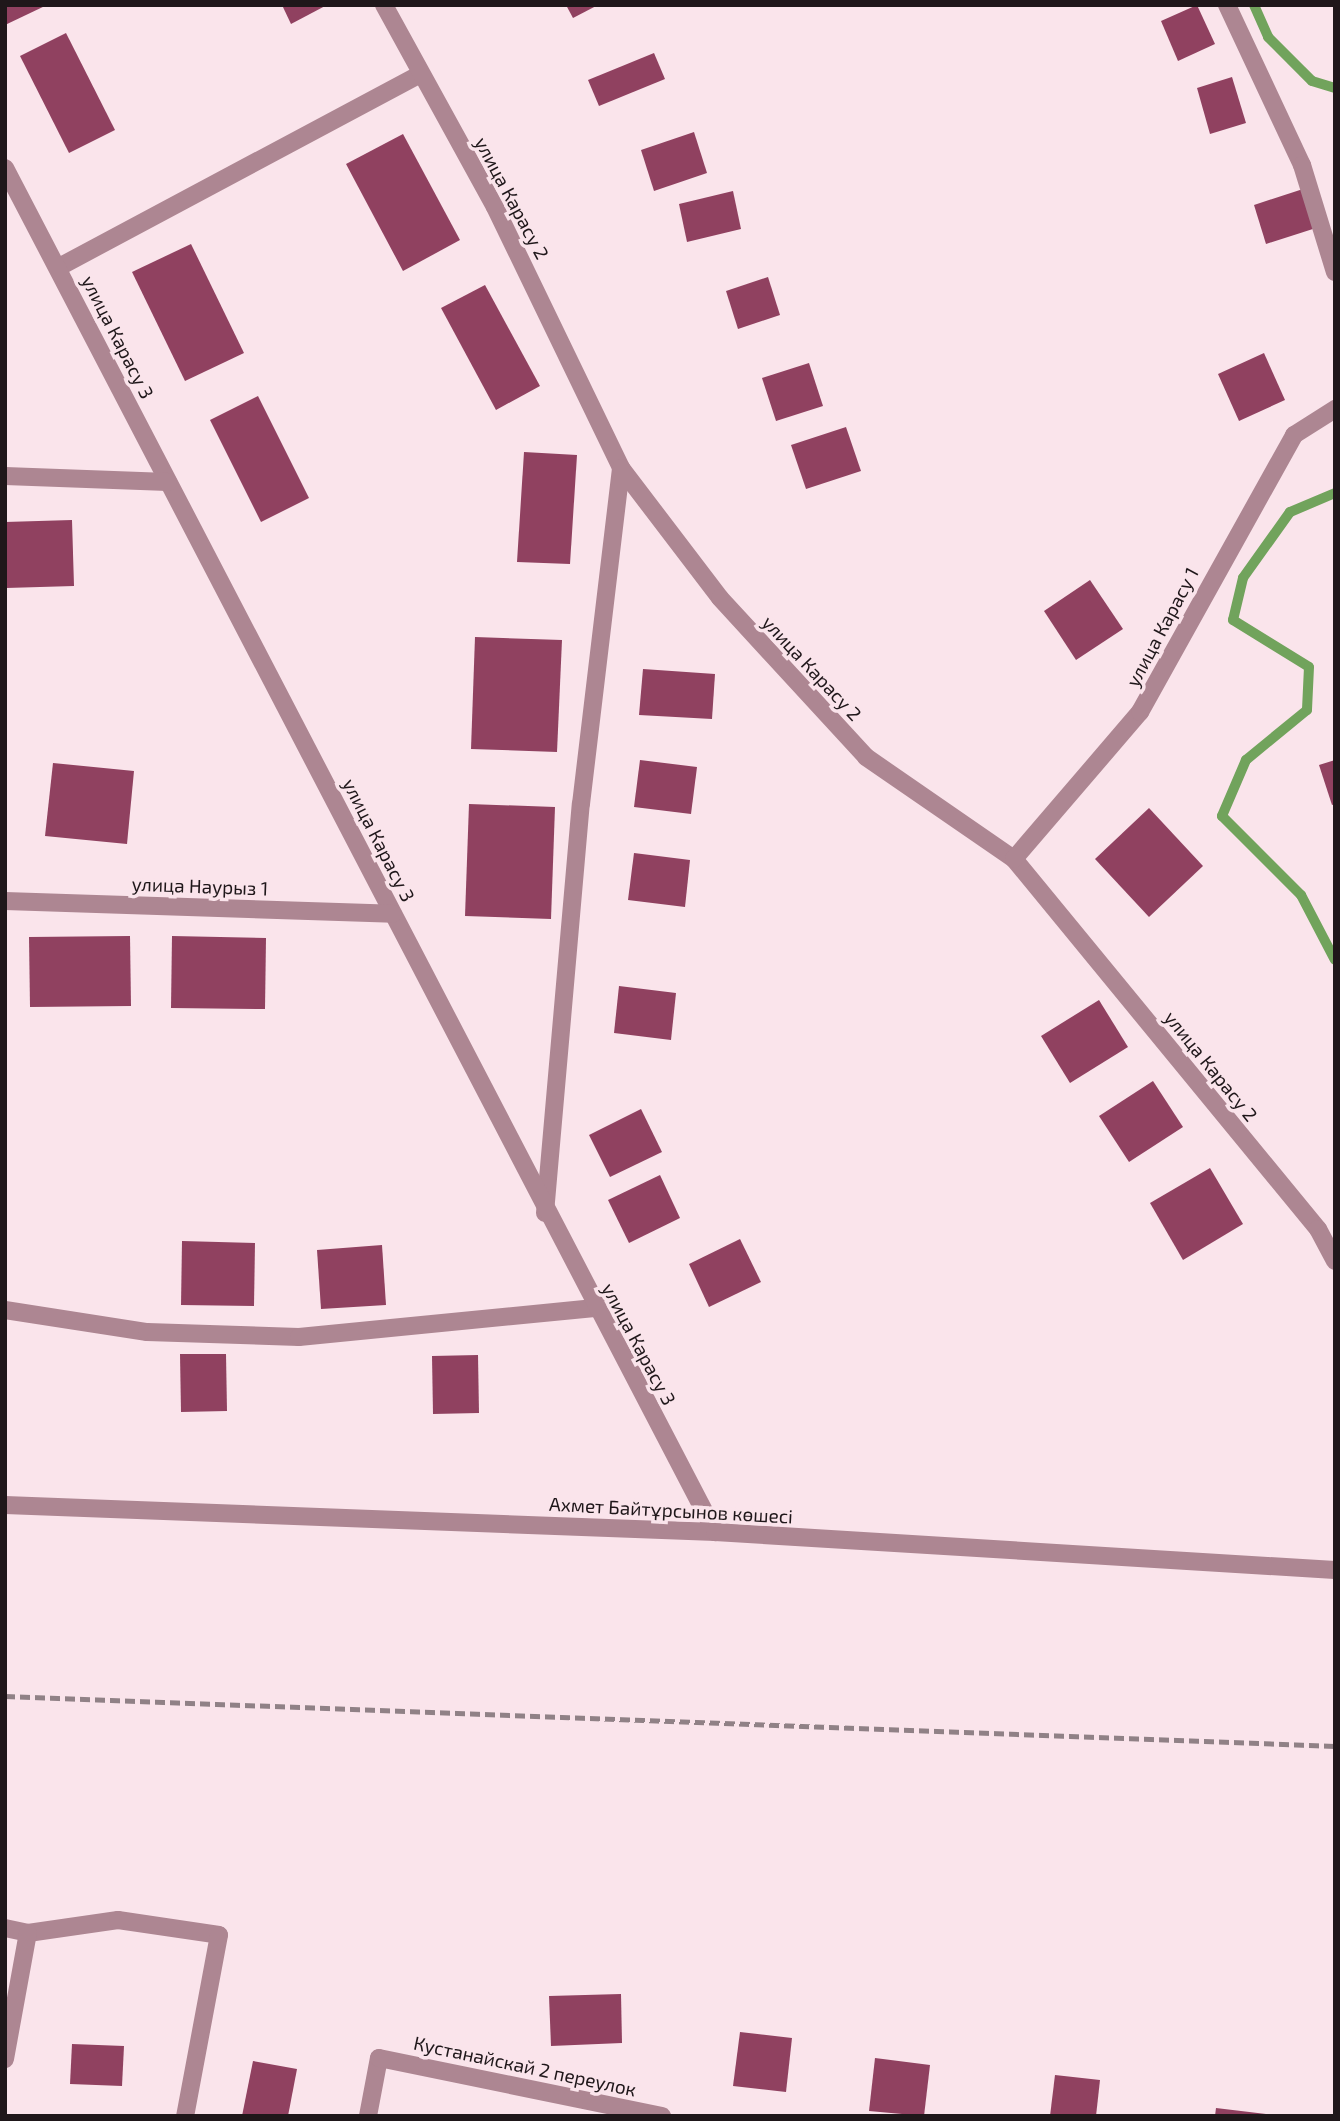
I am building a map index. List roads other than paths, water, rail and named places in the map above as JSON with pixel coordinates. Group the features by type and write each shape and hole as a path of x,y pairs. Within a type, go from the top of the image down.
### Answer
{"street":[{"name":"улица Карасу 2","path":"384,5 495,207 621,468 719,598 866,757 1014,859 1318,1229 1335,1261"},
{"path":"1227,5 1302,165 1335,272"},
{"path":"59,267 420,74"},
{"name":"улица Карасу 3","path":"5,168 59,267 545,1214 715,1532"},
{"name":"улица Карасу 1","path":"1014,859 1140,712 1294,435 1335,409"},
{"path":"545,1214 581,803 621,468"},
{"path":"5,475 169,482"},
{"name":"улица Наурыз 1","path":"5,901 393,914"},
{"path":"5,1310 147,1332 299,1337 595,1308"},
{"name":"Ахмет Байтұрсынов көшесі","path":"5,1505 715,1532 1335,1570"},
{"path":"5,1928 28,1933 118,1920 219,1936 185,2116"},
{"path":"5,2059 28,1933"},
{"name":"Кустанайскай 2 переулок","path":"368,2116 379,2058 662,2116"}],"waterway":[{"path":"1254,5 1268,37 1312,81 1335,88"},
{"path":"1335,493 1290,512 1243,578 1233,620 1309,667 1307,710 1246,760 1222,816 1301,895 1335,960"}],"railway":[{"path":"5,1696 1335,1746"}]}
